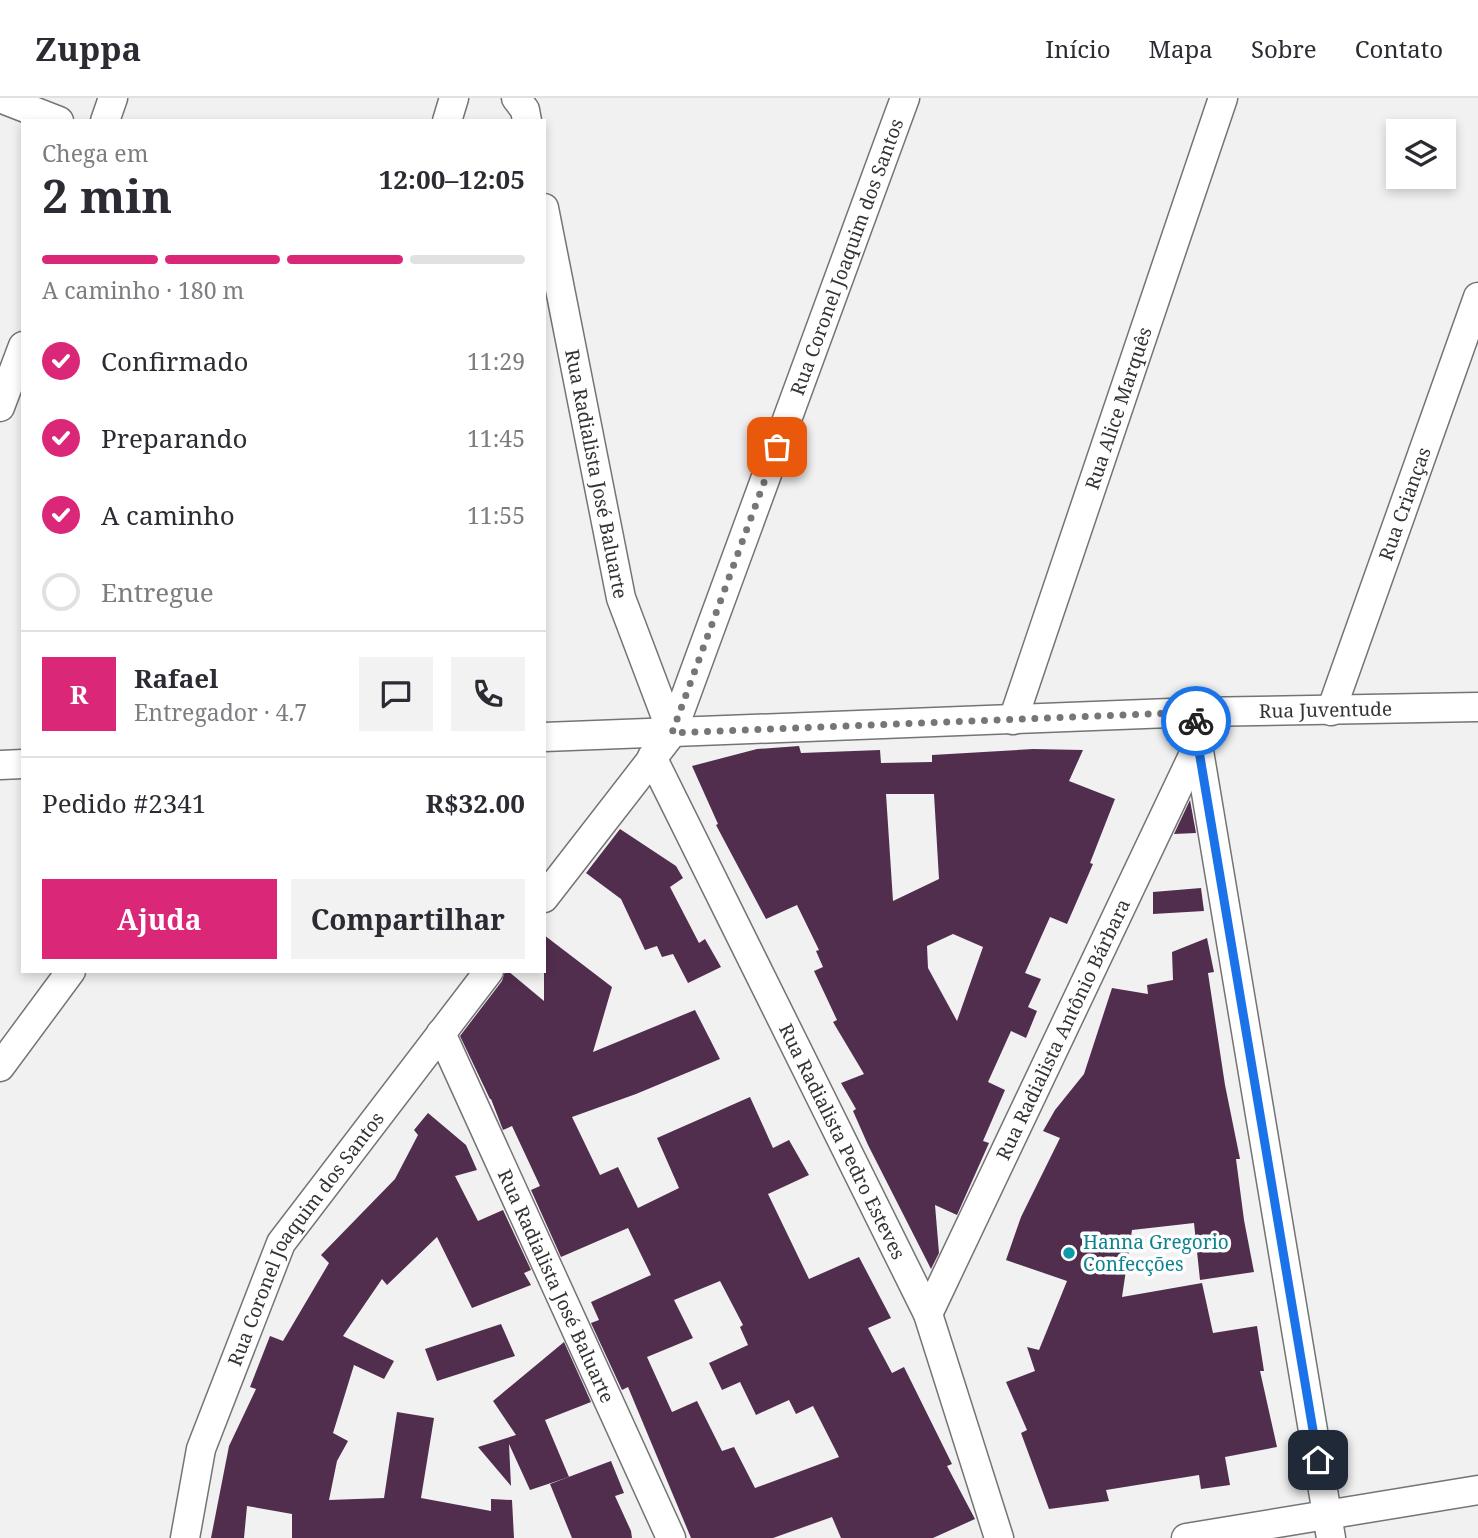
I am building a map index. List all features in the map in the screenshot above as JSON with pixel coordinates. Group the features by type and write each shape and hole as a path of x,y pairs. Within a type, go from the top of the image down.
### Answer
{"street":[{"path":"1,98 54,119"},
{"path":"107,119 114,98"},
{"path":"448,119 454,98"},
{"path":"516,98 525,110 527,119"},
{"name":"Rua Coronel Joaquim dos Santos","path":"546,895 672,733 905,98"},
{"name":"Rua Alice Marquês","path":"1013,720 1223,98"},
{"name":"Rua Radialista José Baluarte","path":"546,218 621,598 672,733"},
{"name":"Rua Crianças","path":"1331,711 1478,297"},
{"path":"0,407 21,351"},
{"name":"Rua Juventude","path":"546,737 1196,712 1478,706"},
{"path":"1196,712 1198,745 1329,1527"},
{"name":"Rua Radialista Antônio Bárbara","path":"928,1314 1198,745"},
{"name":"Rua Radialista Pedro Esteves","path":"652,757 928,1314 999,1538"},
{"path":"0,765 21,764"},
{"path":"0,1067 70,973"},
{"name":"Rua Coronel Joaquim dos Santos","path":"185,1538 201,1449 281,1243 487,973"},
{"name":"Rua Radialista José Baluarte","path":"441,1033 671,1538"},
{"path":"1186,1538 1329,1527 1478,1490"}],"building":[{"path":"799,746 801,753 880,750 881,763 932,762 932,755 1033,749 1083,750 1069,781 1115,799 1090,863 1093,864 1067,924 1050,917 1025,973 1041,979 1028,1007 1037,1011 1026,1038 1011,1031 988,1082 1005,1090 983,1141 989,1143 957,1215 935,1205 939,1253 931,1269 868,1145 853,1111 856,1109 841,1083 864,1074 833,1022 837,1020 814,971 823,967 816,951 819,950 797,905 766,919 716,825 718,824 692,766 757,749","holes":["886,794 934,794 939,879 893,901","953,934 983,947 957,1021 928,968 927,946"]},
{"path":"1190,800 1196,833 1174,834"},
{"path":"620,829 676,866 683,878 670,887 699,943 705,939 721,967 688,983 673,954 662,957 657,946 645,950 621,899 586,873"},
{"path":"1201,888 1204,911 1153,914 1153,892"},
{"path":"546,937 612,987 593,1052 695,1010 720,1059 572,1117 600,1175 618,1167 638,1208 679,1188 657,1138 750,1097 773,1148 789,1140 809,1175 768,1194 809,1279 859,1257 891,1318 868,1328 892,1373 904,1367 952,1464 947,1466 975,1519 933,1538 841,1538 832,1517 773,1538 691,1538 628,1387 622,1390 591,1323 599,1320 591,1302 651,1275 628,1228 561,1257 531,1190 540,1186 512,1126 503,1130 460,1036 502,981 504,973 510,973 544,1001","holes":["720,1281 743,1325 740,1327 748,1345 709,1363 722,1390 740,1382 756,1415 789,1400 796,1414 813,1406 839,1457 755,1488 734,1447 722,1451 697,1401 672,1412 647,1357 693,1338 674,1300"]},
{"path":"1207,938 1214,972 1208,973 1225,1085 1240,1159 1236,1159 1254,1272 1200,1280 1194,1223 1132,1230 1122,1297 1202,1283 1213,1333 1257,1326 1264,1371 1260,1371 1277,1447 1225,1457 1230,1485 1201,1489 1199,1475 1106,1490 1109,1501 1049,1509 1021,1433 1027,1430 1006,1382 1035,1371 1027,1347 1039,1350 1067,1281 1006,1260 1021,1217 1060,1138 1043,1131 1055,1110 1084,1074 1112,988 1148,994 1147,985 1173,980 1172,952"},
{"path":"428,1113 466,1145 477,1170 455,1176 478,1221 503,1210 531,1270 524,1273 531,1285 472,1308 437,1237 387,1285 382,1279 343,1336 394,1361 384,1379 354,1365 333,1433 348,1441 337,1461 329,1500 384,1498 397,1412 434,1418 421,1498 491,1511 491,1499 512,1500 514,1538 292,1538 292,1514 247,1506 244,1538 211,1538 229,1446 256,1389 250,1387 270,1336 283,1341 329,1263 321,1255 395,1179 418,1135 414,1130"},
{"path":"501,1324 515,1356 437,1381 425,1349"},
{"path":"564,1342 591,1402 545,1420 569,1477 530,1490 509,1444 511,1486 478,1447 516,1435 493,1401"},
{"path":"611,1461 624,1493 615,1496 632,1538 572,1538 550,1484"}],"way so far":[{"path":"777,447 672,733 1196,712 1196,721"}],"place":[{"name":"Hanna Gregorio Confecções","path":"1069,1253"}],"route":[{"path":"1196,721 1318,1460"}]}
